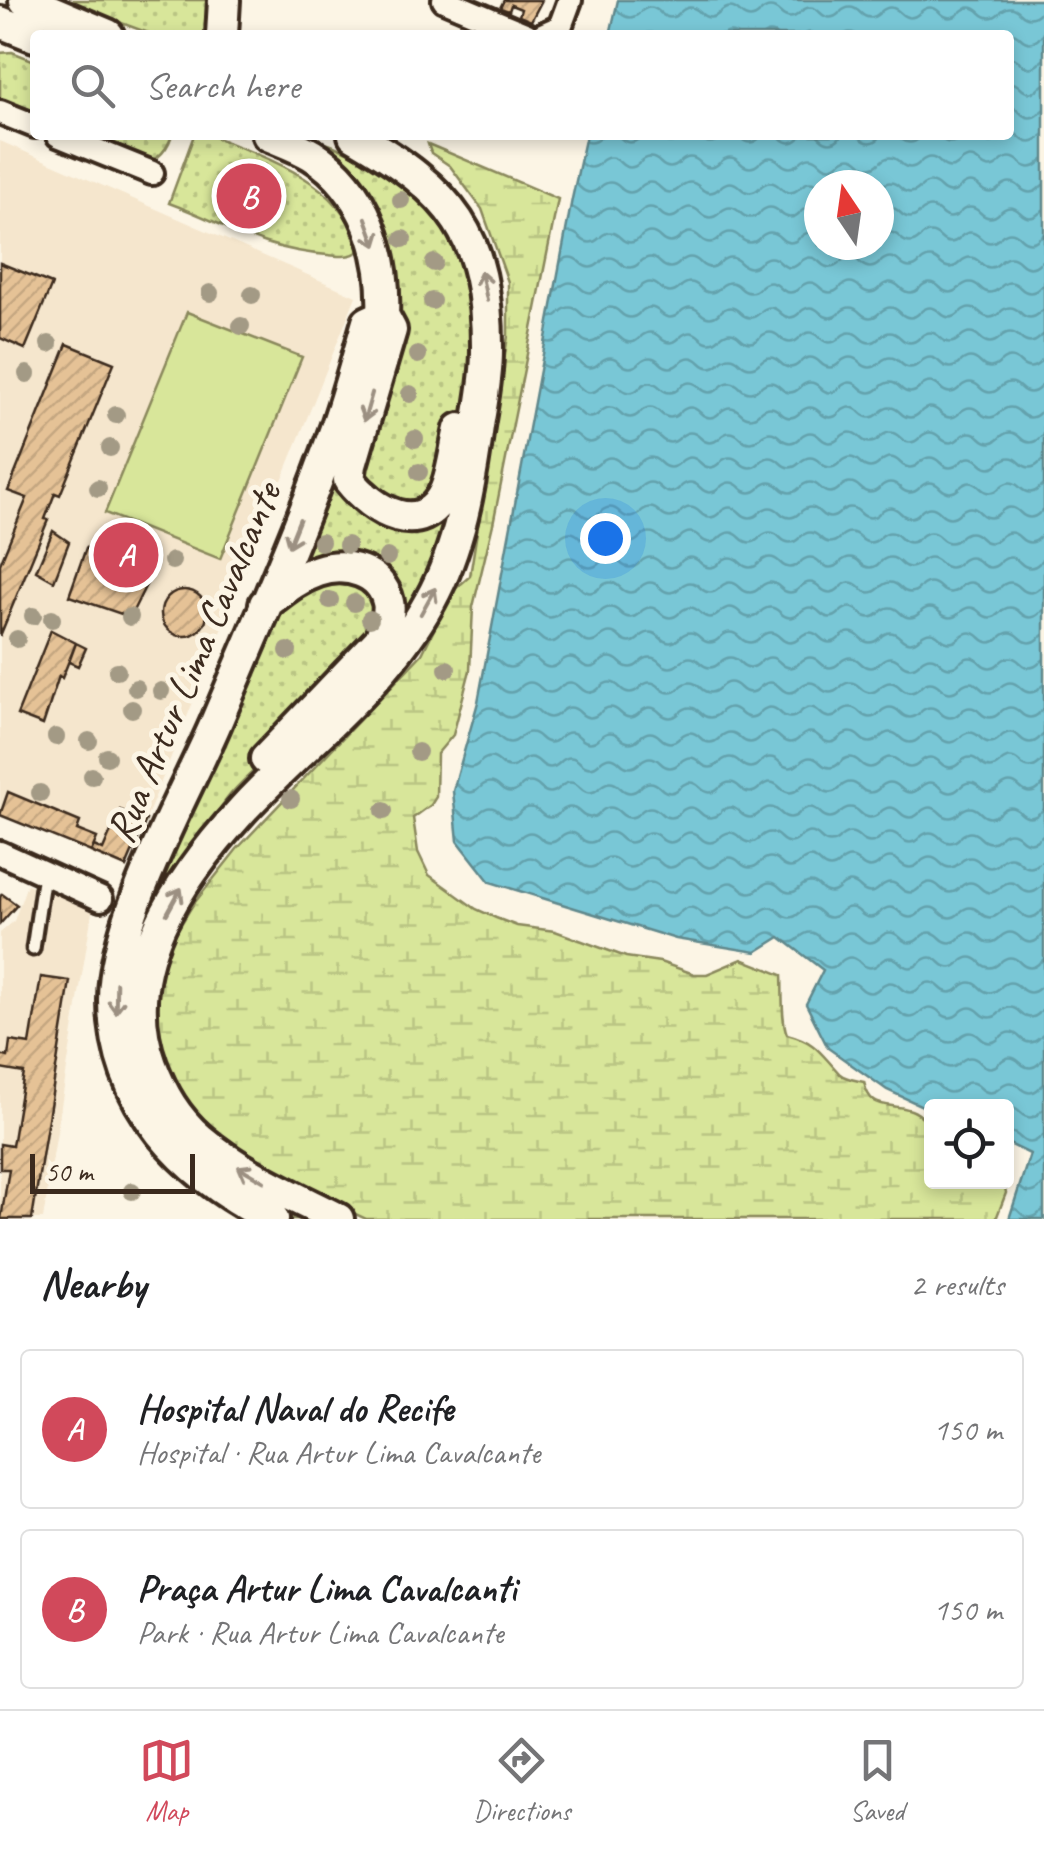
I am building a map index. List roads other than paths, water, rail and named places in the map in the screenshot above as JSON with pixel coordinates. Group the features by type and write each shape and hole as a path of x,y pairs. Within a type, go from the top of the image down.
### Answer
{"main road":[{"path":"25,0 96,30"},
{"path":"222,30 224,0"},
{"path":"0,22 30,34"},
{"path":"279,140 313,155 346,186 373,232 384,284 383,315 390,330 350,480 376,508 395,516 417,516 433,509 446,490 470,388 487,367"},
{"name":"Rua Artur Lima Cavalcante","path":"338,1219 239,1167 198,1138 173,1111 143,1043 139,994 147,954 178,893 213,844 374,678 430,601 467,502 487,367 487,303 478,257 454,214 408,167 362,140"},
{"name":"Rua Artur Lima Cavalcante","path":"272,1219 209,1183 155,1130 137,1101 120,1053 114,1000 120,952 143,887 335,431 368,322 383,315"},
{"path":"213,844 226,802 380,640 389,614 388,601 375,580 347,566 295,580 265,604"}],"street":[{"path":"444,0 515,30"},
{"path":"552,30 570,0"},
{"path":"0,112 30,124"},
{"path":"70,140 152,173"},
{"path":"0,853 101,900"}],"lane":[{"path":"33,949 44,874"}],"water":[{"path":"618,0 1044,0 1044,1219 1009,1219 1030,1154 1014,1146 1014,1099 924,1099 924,1107 887,1090 828,1048 806,1004 823,970 780,937 756,952 676,939 490,882 458,841 453,791 478,702 585,140 1014,140 1014,30 611,30"}],"place":[{"name":"Praça Artur Lima Cavalcanti","path":"249,196"},
{"name":"Hospital Naval do Recife","path":"126,555"}]}
